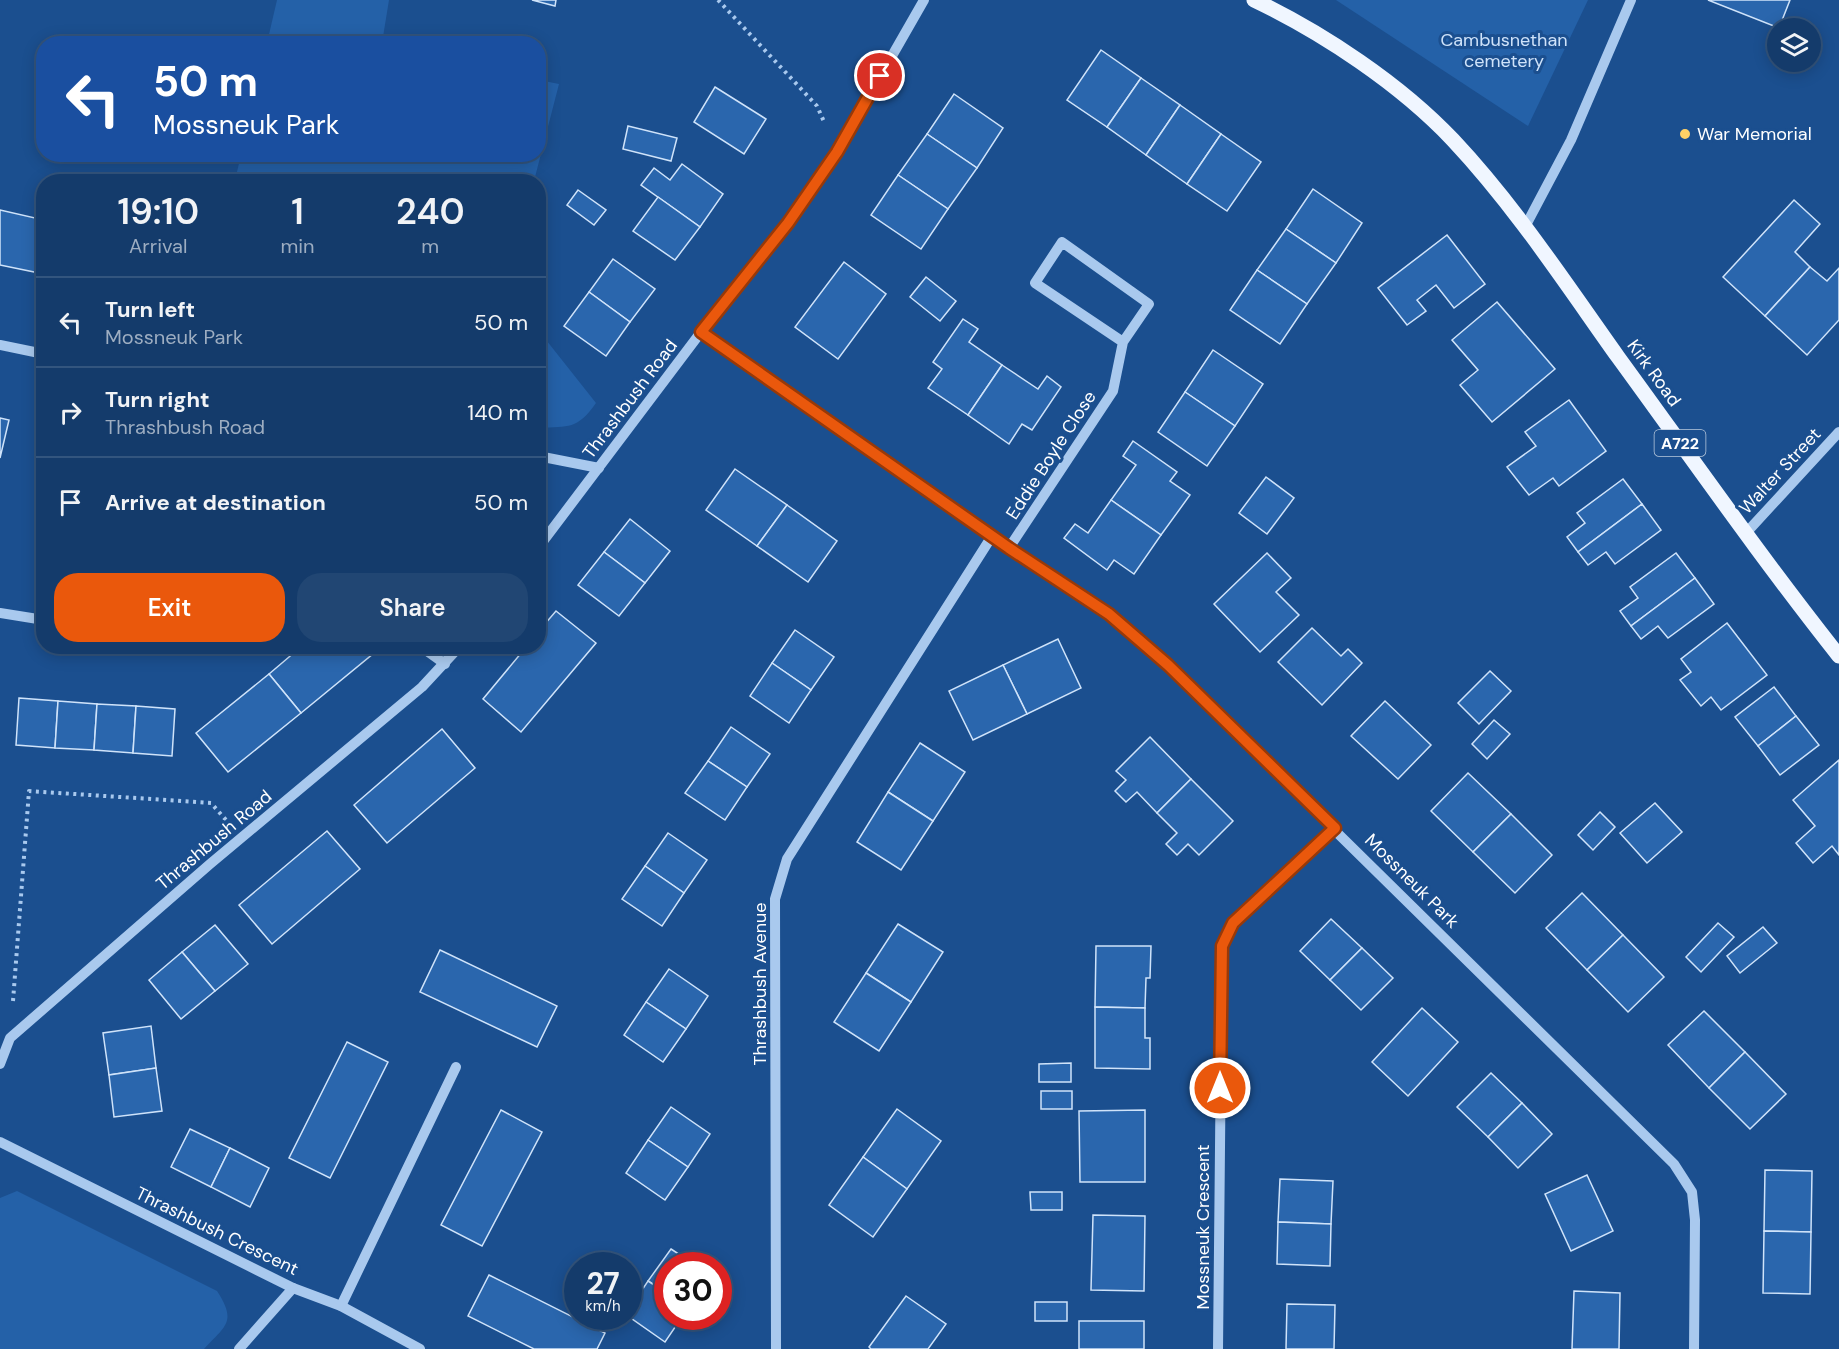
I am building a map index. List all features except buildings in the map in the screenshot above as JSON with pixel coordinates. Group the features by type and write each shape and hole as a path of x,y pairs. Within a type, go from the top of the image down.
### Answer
{"main road":[{"name":"A722","path":"1254,0 1299,22 1395,89 1453,140 1525,227"},
{"name":"Kirk Road","path":"1525,227 1746,533 1839,656"}],"street":[{"name":"Thrashbush Road","path":"546,538 701,332 788,223 837,152 924,0"},
{"path":"1525,227 1571,140 1631,0"},
{"name":"Eddie Boyle Close","path":"1009,548 1113,391 1123,342 1149,304 1062,242 1035,283 1123,342"},
{"name":"Mossneuk Park","path":"701,332 1009,548 1109,614 1140,639 1335,828 1674,1164 1692,1192 1695,1220 1694,1349"},
{"path":"0,345 36,352"},
{"name":"Walter Street","path":"1746,533 1839,432"},
{"path":"546,458 599,468"},
{"name":"Thrashbush Avenue","path":"776,1349 775,899 787,859 992,536"},
{"path":"0,613 36,619"},
{"path":"431,654 445,664"},
{"name":"Thrashbush Road","path":"0,1064 10,1038 422,687 453,654"},
{"name":"Mossneuk Crescent","path":"1218,1349 1222,946 1233,923 1335,828"},
{"path":"341,1306 456,1067"},
{"name":"Thrashbush Crescent","path":"0,1142 293,1288 341,1306 420,1349"},
{"path":"239,1349 293,1288"}],"path":[{"path":"718,0 817,106 837,152"},
{"path":"10,1038 29,791 211,803 242,838"}],"green space":[{"path":"277,0 389,0 383,36 269,36"},
{"name":"Cambusnethan cemetery","path":"1336,0 1588,0 1528,126"},
{"path":"546,81 559,84 546,134"},
{"path":"239,162 539,162 536,174 236,174"},
{"path":"546,340 596,403 578,422 546,428"},
{"path":"17,1191 217,1291 226,1310 226,1323 223,1328 204,1349 0,1349 0,1198"}],"place":[{"name":"War Memorial","path":"1685,134"}],"route":[{"path":"880,76 837,152 788,223 701,332 1009,548 1109,614 1168,665 1335,828 1233,923 1222,946 1220,1088"}]}
